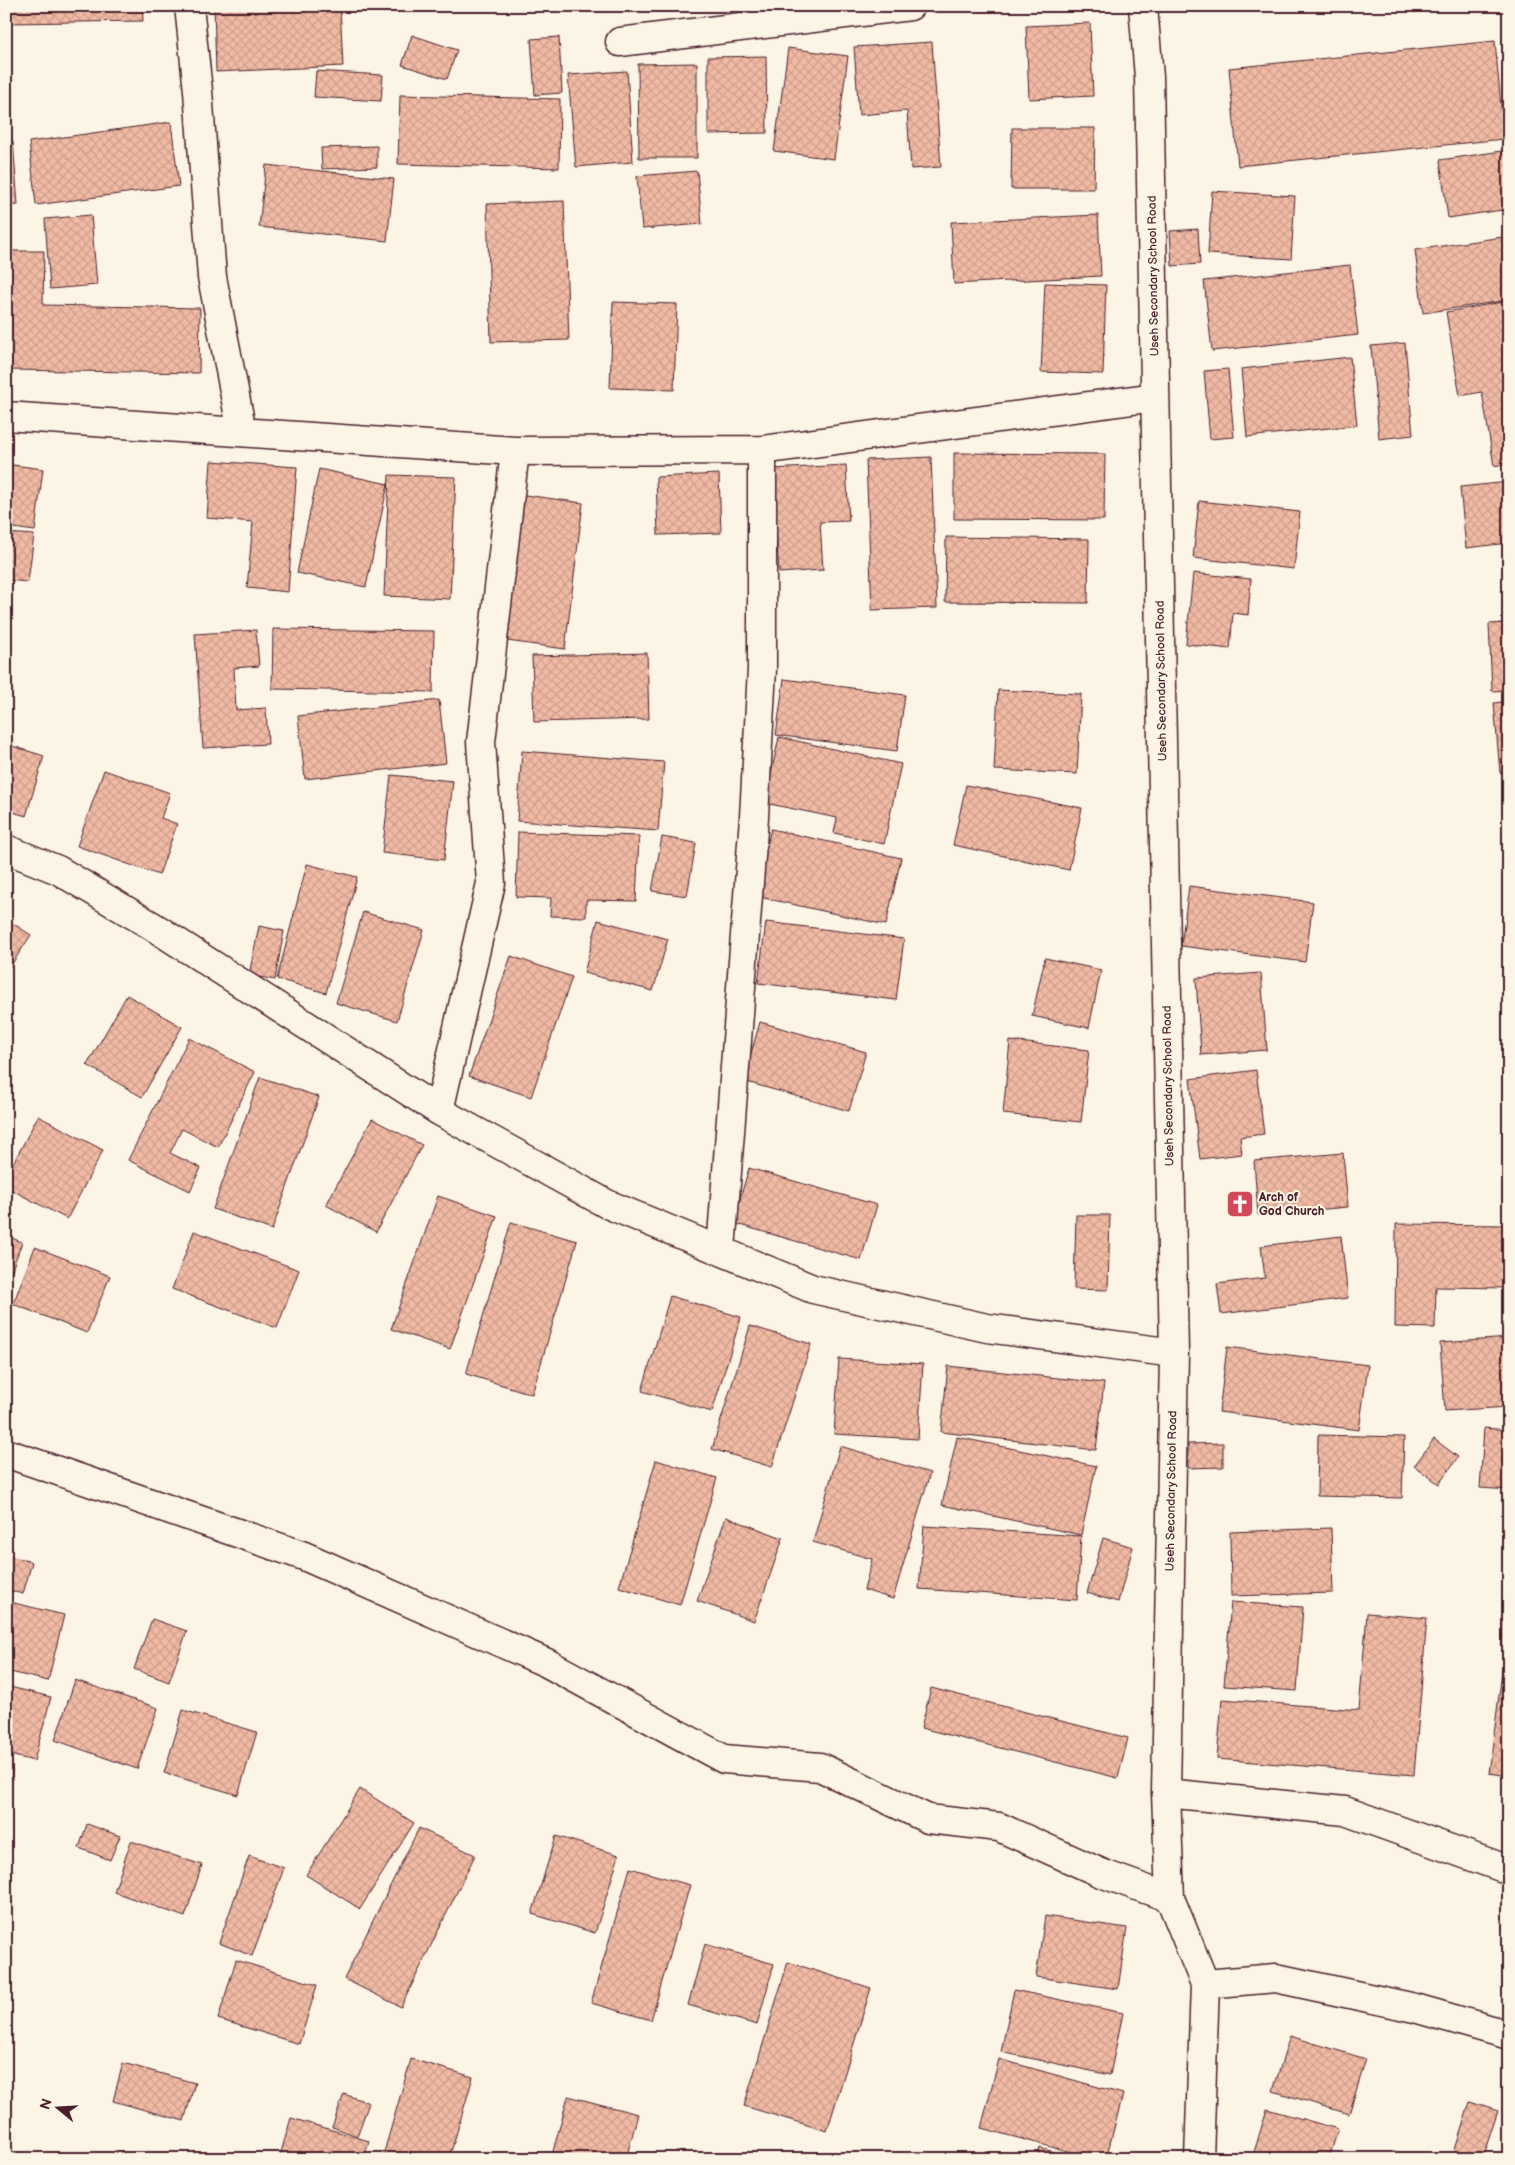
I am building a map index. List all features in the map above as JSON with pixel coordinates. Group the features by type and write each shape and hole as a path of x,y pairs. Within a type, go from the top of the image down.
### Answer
{"street":[{"path":"189,6 198,92 212,277 242,432"},
{"path":"620,42 910,6"},
{"name":"Useh Secondary School Road","path":"1143,6 1149,77 1174,1353 1166,1793 1170,1898 1205,1984 1200,2159"},
{"path":"6,416 515,451 762,450 1155,397"},
{"path":"721,1250 754,817 762,679 762,450"},
{"path":"439,1111 491,883 481,742 515,451"},
{"path":"6,849 58,870 154,927 439,1111 607,1204 822,1291 987,1328 1174,1353"},
{"path":"6,1453 304,1556 547,1663 724,1759 820,1766 928,1819 999,1827 1101,1873 1170,1898"},
{"path":"1166,1793 1345,1811 1509,1870"},
{"path":"1205,1984 1276,1978 1415,2008 1509,2035"}],"building":[{"path":"10,6 142,6 143,21 11,23"},
{"path":"214,6 340,6 343,66 216,72"},
{"path":"1090,23 1093,96 1029,99 1026,26"},
{"path":"412,35 457,50 447,79 402,65"},
{"path":"559,37 562,93 535,95 531,39"},
{"path":"1495,41 1504,139 1238,166 1229,68"},
{"path":"932,42 941,167 911,169 907,111 859,115 854,47"},
{"path":"788,48 848,56 834,159 774,151"},
{"path":"766,56 767,133 708,134 708,57"},
{"path":"697,63 697,158 639,158 638,64"},
{"path":"316,71 383,75 381,101 314,97"},
{"path":"627,71 633,162 576,167 568,75"},
{"path":"400,95 560,99 559,168 398,164"},
{"path":"171,122 179,186 36,205 29,142"},
{"path":"1012,128 1095,128 1094,189 1011,189"},
{"path":"13,141 18,205 6,206 6,142"},
{"path":"377,146 377,167 322,169 321,148"},
{"path":"1509,150 1509,209 1448,218 1440,160"},
{"path":"266,165 394,179 387,241 259,227"},
{"path":"697,171 702,224 642,229 637,176"},
{"path":"1212,191 1295,196 1291,259 1208,254"},
{"path":"564,201 569,340 491,342 487,204"},
{"path":"91,215 97,285 50,289 45,219"},
{"path":"1098,215 1101,276 954,284 951,222"},
{"path":"1198,229 1200,264 1172,266 1170,231"},
{"path":"1509,236 1509,300 1423,313 1415,250"},
{"path":"6,251 44,251 43,305 200,308 199,373 6,370"},
{"path":"1350,265 1358,335 1212,351 1204,281"},
{"path":"1045,283 1106,285 1103,374 1041,372"},
{"path":"1508,301 1509,463 1494,466 1482,392 1460,396 1446,312"},
{"path":"613,302 677,304 674,390 610,388"},
{"path":"1405,343 1413,435 1379,439 1371,346"},
{"path":"1350,357 1357,425 1247,437 1241,369"},
{"path":"1228,369 1234,437 1210,439 1204,371"},
{"path":"954,453 1105,454 1104,520 954,519"},
{"path":"931,457 937,608 872,610 866,460"},
{"path":"211,461 297,467 288,592 247,588 253,522 207,518"},
{"path":"6,464 43,469 35,531 6,527"},
{"path":"846,465 849,521 820,522 823,570 779,573 772,469"},
{"path":"319,469 388,484 366,587 297,573"},
{"path":"719,474 721,533 658,535 656,477"},
{"path":"389,475 456,477 450,599 384,596"},
{"path":"1509,482 1509,543 1466,548 1460,487"},
{"path":"518,494 583,503 565,649 500,640"},
{"path":"1199,501 1300,512 1294,569 1193,558"},
{"path":"6,533 34,535 28,582 6,580"},
{"path":"946,537 1089,539 1088,603 945,602"},
{"path":"1193,573 1251,579 1248,615 1233,613 1230,649 1186,644"},
{"path":"1509,623 1509,690 1492,691 1489,624"},
{"path":"273,629 434,631 433,692 272,689"},
{"path":"256,630 259,666 234,668 236,710 266,708 268,744 203,748 195,634"},
{"path":"647,653 649,719 534,722 532,656"},
{"path":"784,679 905,695 897,751 776,735"},
{"path":"998,690 1081,694 1077,774 994,770"},
{"path":"439,700 446,763 305,779 298,716"},
{"path":"1509,701 1509,772 1500,773 1494,703"},
{"path":"779,737 901,764 884,844 834,833 837,818 765,803"},
{"path":"6,744 44,756 26,816 6,810"},
{"path":"522,751 664,762 658,831 517,821"},
{"path":"104,770 170,793 161,818 177,824 159,875 77,846"},
{"path":"391,775 453,781 444,860 382,853"},
{"path":"966,785 1082,808 1069,870 953,845"},
{"path":"771,829 901,858 886,925 755,896"},
{"path":"518,832 639,836 636,901 586,900 586,917 550,916 551,898 516,897"},
{"path":"662,837 696,843 687,896 652,891"},
{"path":"307,864 357,877 326,993 277,979"},
{"path":"1189,886 1313,902 1305,962 1181,946"},
{"path":"363,912 424,930 397,1021 336,1003"},
{"path":"6,919 31,935 6,973"},
{"path":"598,920 668,939 653,991 584,973"},
{"path":"766,922 904,939 896,1000 758,983"},
{"path":"259,926 284,931 275,980 249,975"},
{"path":"511,956 572,977 531,1097 469,1076"},
{"path":"1045,958 1101,970 1089,1028 1032,1016"},
{"path":"1261,973 1267,1050 1201,1055 1196,978"},
{"path":"127,995 182,1027 142,1097 87,1065"},
{"path":"760,1022 866,1052 849,1111 743,1081"},
{"path":"189,1038 255,1072 218,1147 182,1129 170,1153 201,1168 190,1191 128,1160"},
{"path":"1010,1041 1089,1050 1081,1122 1003,1114"},
{"path":"1256,1070 1264,1134 1240,1137 1242,1154 1200,1159 1190,1079"},
{"path":"260,1077 319,1097 272,1230 213,1209"},
{"path":"38,1116 103,1150 67,1219 6,1187 6,1177"},
{"path":"372,1119 422,1145 376,1232 326,1205"},
{"path":"1343,1153 1348,1207 1258,1215 1254,1161"},
{"path":"749,1168 877,1205 861,1260 733,1223"},
{"path":"438,1196 497,1216 450,1349 391,1329"},
{"path":"1076,1215 1110,1215 1108,1290 1074,1289"},
{"path":"511,1222 577,1241 532,1394 466,1374"},
{"path":"1396,1224 1509,1225 1509,1288 1436,1287 1435,1328 1395,1327"},
{"path":"194,1231 299,1270 277,1328 172,1289"},
{"path":"6,1236 22,1242 6,1286"},
{"path":"1341,1236 1348,1298 1221,1314 1217,1284 1265,1278 1261,1246"},
{"path":"35,1247 110,1276 87,1333 13,1304"},
{"path":"670,1296 741,1317 712,1412 642,1391"},
{"path":"750,1326 811,1344 772,1467 712,1449"},
{"path":"1509,1338 1509,1407 1445,1411 1440,1343"},
{"path":"1227,1347 1368,1365 1359,1430 1219,1412"},
{"path":"839,1359 923,1364 918,1439 834,1434"},
{"path":"948,1366 1104,1383 1096,1450 941,1432"},
{"path":"1484,1428 1509,1430 1509,1490 1480,1488"},
{"path":"1318,1435 1404,1437 1402,1498 1317,1496"},
{"path":"957,1437 1096,1466 1081,1535 942,1505"},
{"path":"1434,1439 1458,1457 1439,1484 1414,1466"},
{"path":"1223,1443 1223,1467 1188,1468 1188,1444"},
{"path":"840,1446 930,1473 893,1599 864,1590 872,1559 813,1542"},
{"path":"656,1460 717,1478 680,1605 619,1587"},
{"path":"726,1517 783,1538 754,1621 697,1601"},
{"path":"924,1526 1081,1536 1077,1600 919,1589"},
{"path":"1509,1527 1509,1646 1502,1646"},
{"path":"1331,1528 1333,1593 1231,1596 1230,1532"},
{"path":"1103,1538 1133,1547 1118,1602 1087,1593"},
{"path":"6,1555 32,1562 23,1594 6,1590"},
{"path":"6,1601 64,1615 48,1681 6,1671"},
{"path":"1231,1602 1303,1607 1297,1691 1224,1686"},
{"path":"1367,1613 1427,1618 1414,1775 1217,1759 1222,1699 1359,1710"},
{"path":"152,1619 187,1631 169,1682 134,1669"},
{"path":"1503,1664 1509,1665 1509,1776 1489,1773"},
{"path":"75,1680 158,1708 137,1769 55,1740"},
{"path":"6,1686 51,1697 34,1761 6,1754"},
{"path":"931,1688 1128,1738 1118,1778 921,1728"},
{"path":"183,1710 257,1732 238,1795 164,1773"},
{"path":"6,1770 12,1770 6,1814"},
{"path":"360,1789 414,1823 360,1909 306,1875"},
{"path":"87,1824 120,1836 110,1860 79,1848"},
{"path":"419,1828 475,1855 401,2007 344,1979"},
{"path":"556,1836 619,1855 595,1933 532,1914"},
{"path":"131,1841 202,1865 185,1917 114,1892"},
{"path":"249,1856 284,1868 252,1956 219,1943"},
{"path":"630,1868 690,1885 651,2020 591,2003"},
{"path":"1045,1916 1127,1928 1118,1989 1036,1977"},
{"path":"705,1944 774,1964 757,2025 688,2005"},
{"path":"236,1960 317,1985 299,2044 218,2019"},
{"path":"788,1962 871,1988 827,2131 744,2106"},
{"path":"1014,1990 1123,2013 1110,2075 1001,2052"},
{"path":"1290,2036 1366,2059 1349,2114 1273,2091"},
{"path":"411,2059 473,2077 449,2159 382,2159"},
{"path":"999,2059 1123,2094 1106,2159 1096,2159 981,2128"},
{"path":"123,2063 195,2083 184,2121 113,2101"},
{"path":"344,2094 369,2103 357,2136 332,2127"},
{"path":"568,2096 638,2114 626,2159 551,2159"},
{"path":"1470,2102 1498,2111 1482,2159 1452,2159"},
{"path":"1267,2109 1338,2129 1329,2159 1252,2159"},
{"path":"291,2118 369,2141 364,2159 279,2159"},
{"path":"1040,2148 1079,2159 1037,2159"}],"place":[{"name":"Arch of God Church","path":"1240,1204"}]}
